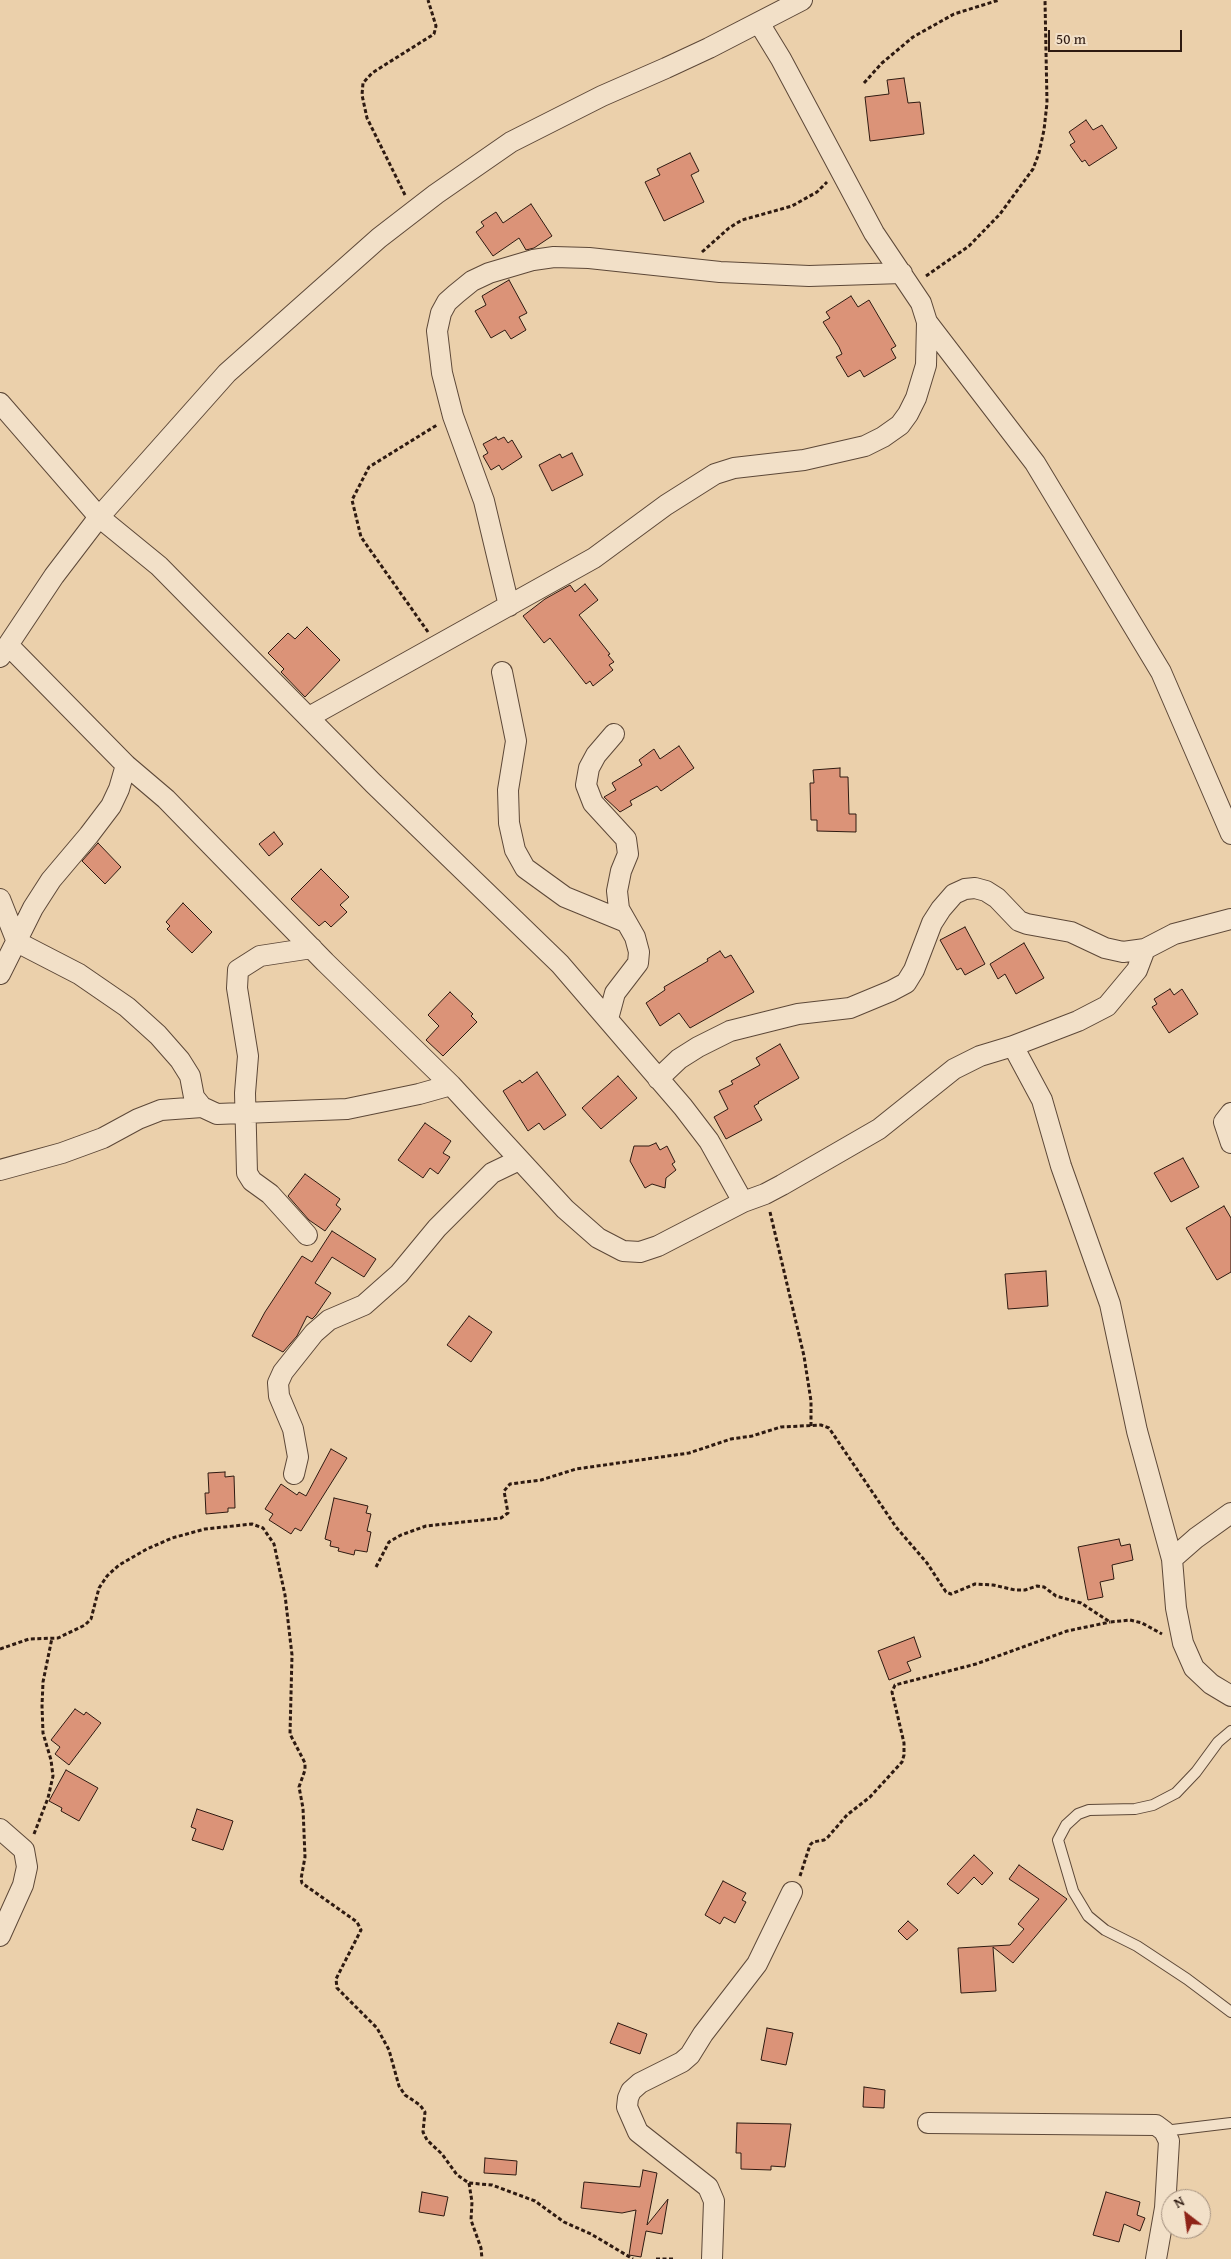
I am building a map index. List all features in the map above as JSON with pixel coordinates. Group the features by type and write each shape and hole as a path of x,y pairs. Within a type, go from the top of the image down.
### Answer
{"street":[{"path":"802,0 759,23 666,68 602,96 511,142 413,211 372,244 227,373 99,518 54,576 4,651 126,765 166,799 312,948 451,1085 564,1209 598,1238 623,1251 640,1252 658,1246 743,1202 766,1194 879,1129 954,1070 980,1056 1013,1046 1078,1021 1107,1006 1137,970 1145,949"},
{"path":"309,717 594,558 666,505 715,474 734,468 804,460 865,446 884,437 900,425 916,398 926,365 927,322 921,303 874,233 781,59 759,23"},
{"path":"510,606 484,501 453,416 442,373 438,331 440,313 447,302 472,281 489,273 534,260 554,257 590,258 720,272 907,280"},
{"path":"927,322 1035,463 1161,672 1231,834"},
{"path":"0,403 99,518 159,566 373,783 560,964 658,1078 709,1141 743,1202"},
{"path":"502,672 516,741 508,790 509,823 515,850 525,868 565,897 626,922"},
{"path":"608,1019 615,993 638,963 639,952 634,937 619,909 617,891 621,872 628,854 626,839 593,803 586,785 593,762 614,734"},
{"path":"0,974 34,908 51,880 111,806 119,789 126,765"},
{"path":"658,1078 679,1059 730,1031 798,1014 850,1008 891,991 906,982 914,970 924,941 937,916 954,894 965,889 975,888 986,891 997,898 1019,921 1071,932 1105,948 1123,952 1145,949 1174,934 1231,919"},
{"path":"0,900 16,942 79,974 127,1007 158,1035 180,1060 190,1076 194,1096 202,1107 217,1114 347,1109 419,1094 451,1085"},
{"path":"307,1236 270,1194 252,1181 247,1173 244,1114 248,1056 237,988 238,970 260,956 312,948"},
{"path":"1013,1046 1042,1100 1061,1166 1110,1304 1137,1431 1172,1559 1176,1608 1183,1643 1194,1668 1211,1684 1231,1696"},
{"path":"0,1170 103,1138 138,1119 161,1110 202,1107"},
{"path":"1231,1113 1224,1122 1231,1143"},
{"path":"294,1474 298,1457 293,1429 279,1396 278,1383 283,1372 314,1332 329,1320 364,1305 398,1274 437,1228 492,1173 519,1160"},
{"path":"1172,1559 1196,1538 1231,1513"},
{"path":"0,1829 18,1843 24,1850 26,1858 23,1886 0,1936"},
{"path":"712,2259 714,2201 708,2187 638,2132 627,2107 628,2098 631,2091 640,2084 682,2062 690,2055 703,2034 756,1964 792,1892"},
{"path":"928,2123 1156,2124 1164,2131 1169,2141 1165,2208 1156,2259"}],"lane":[{"path":"1231,1732 1218,1742 1196,1772 1176,1793 1154,1804 1134,1809 1088,1810 1078,1814 1066,1825 1058,1840 1073,1891 1088,1916 1106,1930 1137,1946 1187,1979 1231,2012"},
{"path":"1164,2131 1231,2123"}],"path":[{"path":"413,211 367,118 362,95 363,83 372,73 434,34 436,26 428,0"},
{"path":"864,83 882,63 913,37 954,14 999,0"},
{"path":"907,280 969,246 1000,214 1033,168 1039,153 1044,130 1047,103 1045,0"},
{"path":"673,268 692,259 729,228 742,220 777,211 808,198 824,186 836,165"},
{"path":"437,644 361,537 352,500 369,468 453,416"},
{"path":"766,1194 804,1356 811,1401 811,1426"},
{"path":"376,1567 389,1542 417,1529 466,1521 502,1518 508,1513 504,1491 510,1484 541,1480 576,1469 689,1453 731,1439 752,1436 781,1427 821,1425 830,1428 896,1527 927,1563 946,1592 951,1594 975,1584 993,1585 1015,1590 1025,1590 1037,1586 1044,1587 1056,1596 1081,1603 1110,1622"},
{"path":"0,1649 20,1641 58,1638 72,1633 85,1625 91,1619 99,1588 107,1576 119,1565 147,1549 172,1538 205,1529 252,1524 263,1528 274,1544 289,1623 292,1678 290,1734 303,1759 306,1770 299,1788 303,1808 305,1857 301,1879 302,1884 360,1925 361,1930 336,1979 337,1988 377,2028 389,2050 400,2086 405,2095 420,2105 425,2112 423,2132 427,2140 442,2154 457,2175 469,2183 492,2184 535,2201 564,2222 591,2234 633,2259"},
{"path":"792,1892 798,1881 810,1845 828,1837 847,1815 870,1797 902,1762 904,1743 892,1692 895,1685 976,1664 1067,1630 1110,1622 1130,1620 1142,1623 1183,1643"},
{"path":"26,1858 48,1798 52,1776 51,1760 43,1733 42,1706 43,1682 52,1638"},
{"path":"469,2183 472,2202 471,2220 481,2248 482,2259"},
{"path":"656,2259 673,2259"}],"building":[{"path":"904,78 908,103 920,102 924,134 870,141 865,97 889,94 887,80"},
{"path":"1086,120 1093,130 1102,125 1117,148 1089,166 1085,160 1082,162 1070,145 1075,142 1069,132"},
{"path":"690,153 699,171 691,175 704,202 664,221 645,182 660,175 657,169"},
{"path":"531,204 552,236 534,248 526,250 519,238 493,256 476,232 484,226 481,222 496,212 503,223"},
{"path":"509,280 527,313 519,317 526,330 511,339 505,330 491,338 475,311 486,305 482,296"},
{"path":"851,296 858,307 869,300 896,346 891,349 896,358 864,377 860,370 848,377 836,357 842,354 839,347 823,322 830,318 826,312"},
{"path":"496,437 498,440 504,437 508,443 512,440 522,457 502,470 499,465 491,470 483,456 488,453 483,444"},
{"path":"572,453 583,475 552,491 539,465 560,454 562,458"},
{"path":"585,584 598,600 579,615 610,654 608,655 614,662 609,665 613,670 593,686 590,681 586,684 550,638 544,643 523,616 545,599 570,585 575,592"},
{"path":"307,627 340,660 305,697 281,672 284,669 268,653 288,633 295,639"},
{"path":"679,746 694,768 661,791 657,786 630,801 632,805 620,812 604,797 616,790 612,783 642,765 639,760 654,749 660,759"},
{"path":"840,768 840,777 848,777 849,814 856,814 856,832 817,831 817,820 811,820 810,783 814,783 813,770"},
{"path":"274,832 283,844 269,856 259,844"},
{"path":"98,843 121,867 105,884 82,861"},
{"path":"321,869 349,897 340,905 347,912 331,927 325,921 319,926 291,899"},
{"path":"183,903 212,932 192,953 167,929 170,926 166,922"},
{"path":"965,927 985,964 965,975 961,968 957,970 940,940"},
{"path":"1024,943 1044,978 1016,994 1005,974 998,979 990,964"},
{"path":"720,951 725,958 731,955 754,992 690,1028 679,1013 660,1026 646,1003 665,990 664,987 708,961 707,959"},
{"path":"1170,989 1174,995 1182,989 1198,1014 1169,1033 1152,1007 1157,1004 1154,999"},
{"path":"450,992 473,1014 471,1016 477,1022 443,1056 426,1040 439,1026 428,1015"},
{"path":"780,1044 799,1078 754,1106 762,1120 726,1139 714,1117 728,1109 719,1091 733,1084 731,1081 760,1065 756,1058"},
{"path":"537,1072 566,1115 544,1130 539,1123 528,1131 503,1091 520,1080 522,1083"},
{"path":"618,1076 637,1098 601,1129 582,1108"},
{"path":"425,1123 451,1141 443,1153 450,1157 438,1174 430,1168 423,1178 398,1160"},
{"path":"656,1143 660,1150 667,1146 675,1162 672,1164 676,1170 666,1178 665,1188 652,1184 645,1188 630,1161 634,1146 649,1146"},
{"path":"1183,1158 1199,1187 1171,1202 1154,1173"},
{"path":"305,1174 340,1199 336,1205 341,1209 325,1231 309,1220 288,1196"},
{"path":"1224,1206 1231,1218 1231,1272 1217,1280 1186,1228"},
{"path":"332,1231 376,1259 364,1277 332,1257 315,1283 331,1293 312,1319 307,1316 297,1336 283,1352 252,1336 265,1312 302,1256 312,1262"},
{"path":"1046,1271 1048,1306 1008,1309 1005,1274"},
{"path":"469,1316 492,1332 471,1362 447,1345"},
{"path":"331,1449 347,1458 301,1531 295,1528 291,1534 269,1520 273,1514 265,1509 281,1484 297,1495 299,1492 306,1496"},
{"path":"225,1472 225,1477 234,1476 235,1508 228,1508 228,1512 206,1514 205,1493 209,1493 208,1473"},
{"path":"334,1498 368,1506 366,1513 371,1514 367,1531 371,1532 367,1552 355,1550 354,1555 338,1551 339,1548 330,1546 331,1541 325,1539"},
{"path":"1119,1539 1121,1546 1130,1544 1133,1560 1112,1565 1114,1579 1100,1582 1103,1597 1088,1600 1078,1547"},
{"path":"914,1637 921,1657 907,1662 911,1671 889,1680 878,1651"},
{"path":"75,1709 84,1715 86,1712 101,1723 69,1765 55,1754 60,1747 51,1740"},
{"path":"66,1770 98,1788 79,1821 61,1811 62,1808 49,1801"},
{"path":"197,1809 233,1821 223,1850 192,1840 196,1829 191,1827"},
{"path":"974,1855 993,1873 982,1885 974,1877 958,1894 947,1884"},
{"path":"1019,1865 1067,1899 1013,1963 993,1947 996,1991 961,1993 958,1948 1010,1945 1024,1929 1018,1924 1039,1899 1009,1879"},
{"path":"723,1881 746,1893 742,1900 746,1902 735,1923 724,1917 720,1924 705,1915"},
{"path":"908,1921 918,1930 907,1940 898,1931"},
{"path":"618,2023 647,2034 640,2054 610,2043"},
{"path":"767,2028 793,2033 786,2065 761,2060"},
{"path":"864,2087 885,2090 884,2108 863,2107"},
{"path":"737,2123 791,2124 785,2167 771,2166 771,2170 741,2169 741,2153 736,2153"},
{"path":"485,2158 517,2161 516,2175 484,2173"},
{"path":"643,2170 657,2173 647,2225 668,2199 662,2234 646,2231 641,2257 629,2255 636,2210 622,2213 581,2208 584,2182 640,2187"},
{"path":"422,2192 448,2197 444,2216 419,2212"},
{"path":"1106,2192 1140,2202 1137,2215 1145,2218 1140,2231 1124,2224 1119,2242 1093,2235"}]}
